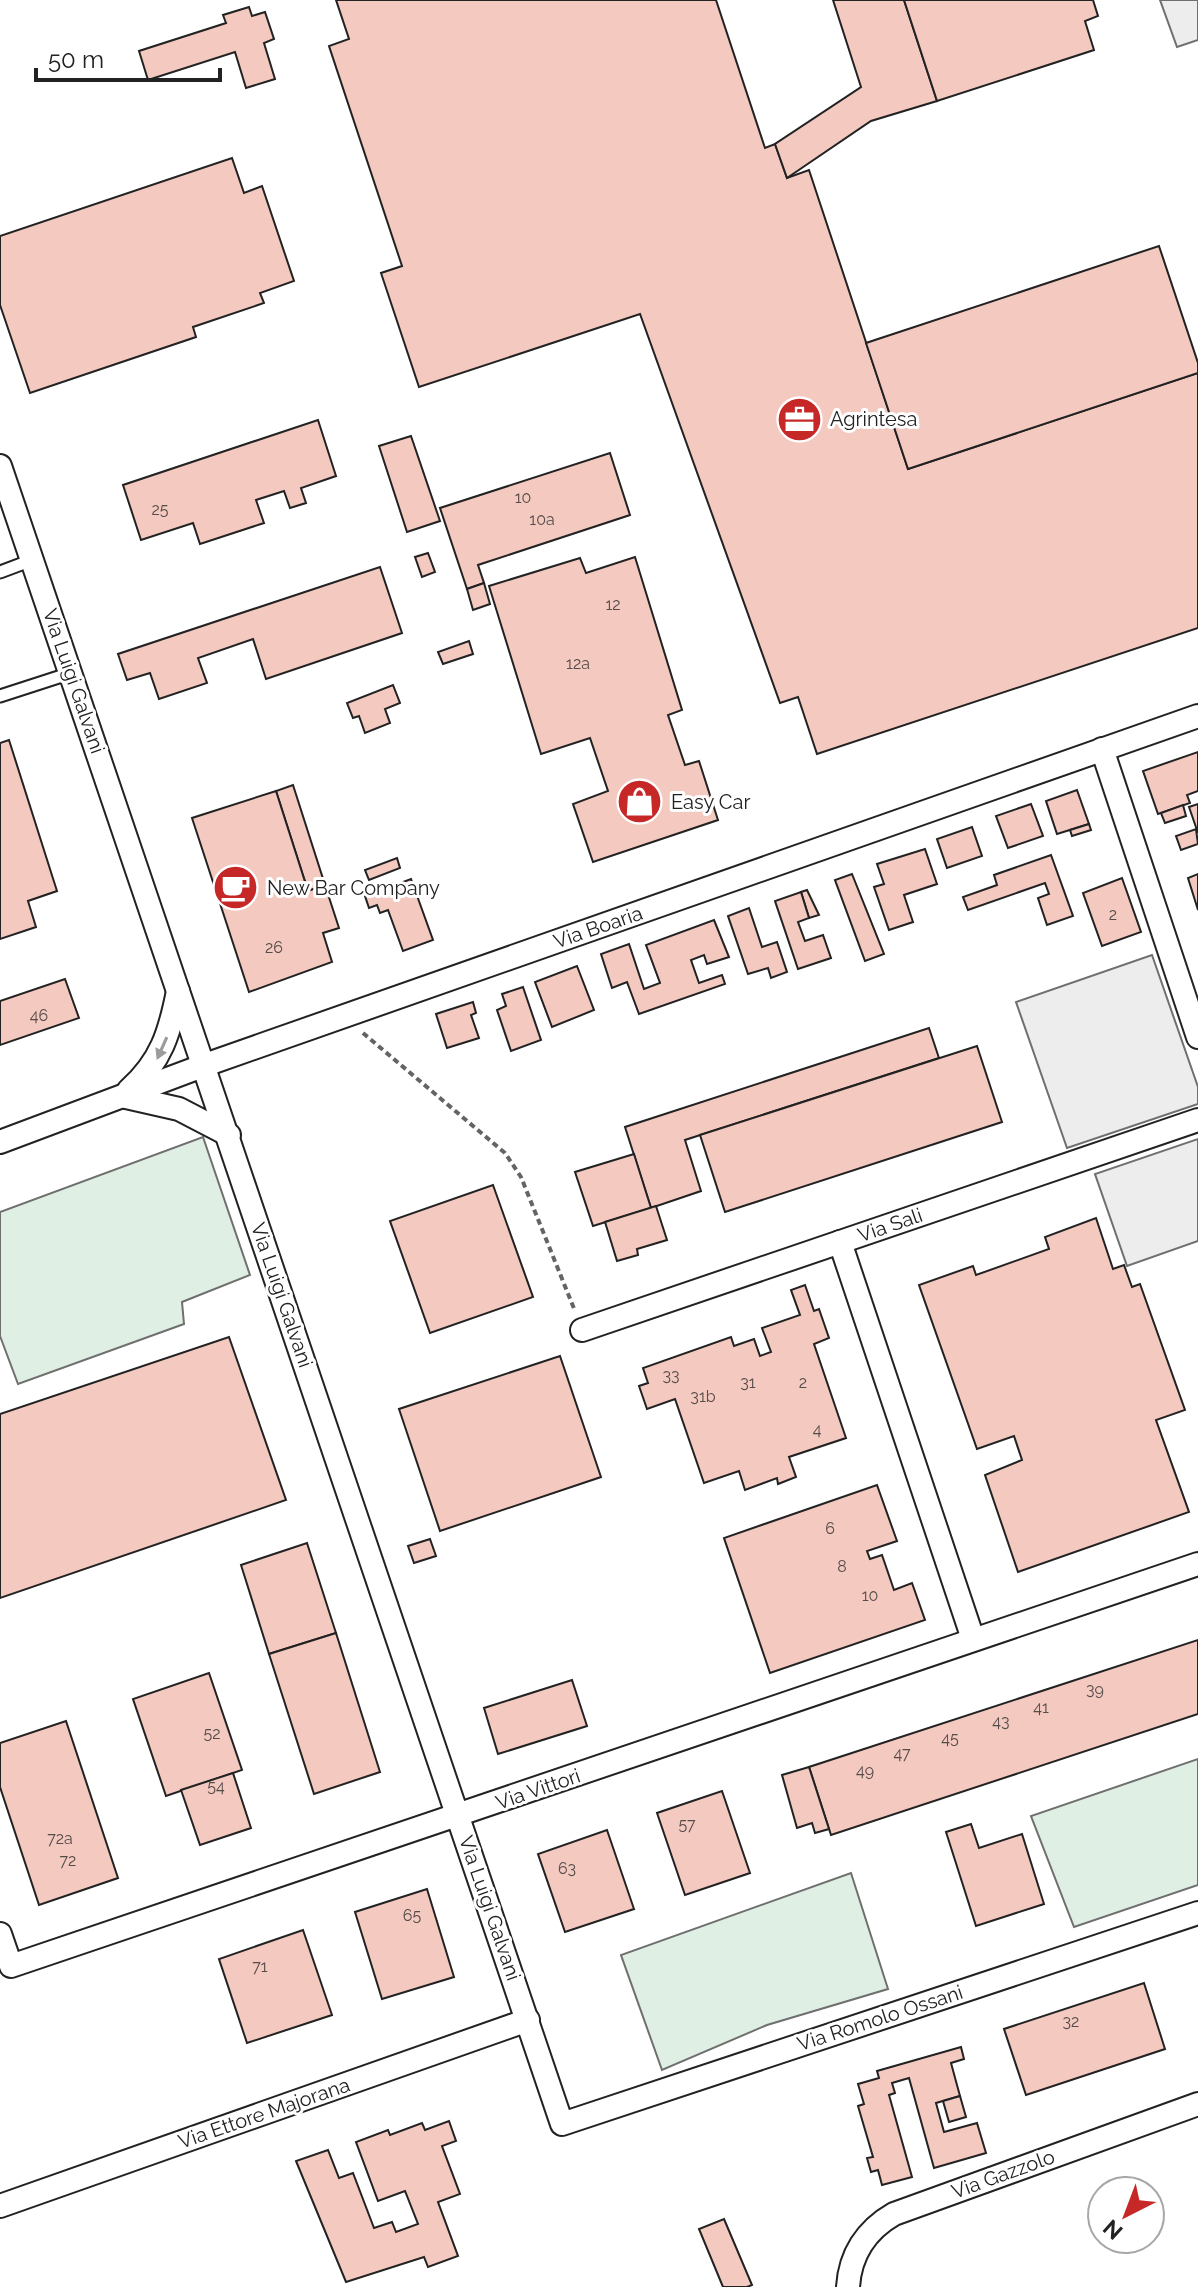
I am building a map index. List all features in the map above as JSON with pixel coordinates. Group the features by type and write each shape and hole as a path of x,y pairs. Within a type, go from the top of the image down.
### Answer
{"street":[{"name":"Via Luigi Galvani","path":"0,466 562,2124"},
{"name":"Via Boaria","path":"0,1142 205,1065 1198,716"},
{"path":"1102,749 1198,1037"},
{"path":"122,1096 158,1059 166,1040 178,987"},
{"path":"122,1096 179,1109 229,1135"},
{"name":"Via Sali","path":"582,1330 1198,1120"},
{"path":"840,1242 973,1639"},
{"name":"Via Vittori","path":"0,1934 5,1968 1198,1564"},
{"name":"Via Romolo Ossani","path":"562,2124 1198,1913"},
{"name":"Via Ettore Majorana","path":"0,2206 528,2020"},
{"name":"Via Gazzolo","path":"848,2287 860,2246 880,2222 894,2214 1198,2104"}],"lane":[{"path":"0,572 32,560"},
{"path":"0,696 71,673"}],"path":[{"path":"343,1017 505,1153 521,1177 582,1330"}],"green space":[{"path":"203,1137 250,1275 182,1302 184,1324 18,1384 0,1336 0,1212"},
{"path":"1198,1759 1198,1885 1074,1927 1031,1816"},
{"path":"851,1873 888,1989 767,2025 662,2070 621,1955"}],"shaded area":[{"path":"1160,0 1198,0 1198,40 1177,47"},
{"path":"1152,955 1198,1087 1198,1104 1067,1148 1016,1002"},
{"path":"1198,1139 1198,1241 1127,1266 1095,1174"}],"building":[{"path":"336,0 716,0 765,148 775,144 787,178 809,170 908,469 1198,373 1198,628 817,754 798,697 780,703 640,314 419,387 381,273 402,266 329,46 349,39"},
{"path":"833,0 904,0 937,101 871,121 787,178 775,144 861,87"},
{"path":"904,0 1093,0 1098,16 1085,21 1094,50 937,101"},
{"path":"249,7 252,16 265,12 274,39 264,43 275,79 246,88 235,52 148,80 139,51 226,23 223,15"},
{"path":"232,158 244,193 262,186 294,281 260,293 264,303 193,327 196,337 30,393 0,305 0,236"},
{"path":"1159,246 1198,363 1198,373 908,469 866,343"},
{"path":"318,420 336,476 301,488 306,503 290,508 284,491 256,500 264,523 200,544 193,523 141,540 123,485"},
{"path":"411,436 440,521 407,532 379,446"},
{"path":"610,453 630,515 478,565 484,583 467,589 440,508"},
{"path":"428,553 435,572 422,577 415,557"},
{"path":"635,557 682,710 668,715 685,765 699,761 718,820 593,862 573,804 608,791 590,738 541,754 489,586 580,558 586,573"},
{"path":"380,567 402,633 266,679 253,639 198,658 207,683 159,699 150,673 127,680 118,654"},
{"path":"484,583 490,604 473,610 467,589"},
{"path":"469,641 473,654 443,664 438,652"},
{"path":"393,685 400,703 385,709 390,723 365,733 359,716 353,718 347,703"},
{"path":"9,740 57,891 28,901 36,927 0,939 0,743"},
{"path":"1198,752 1198,791 1187,795 1190,803 1158,814 1143,771"},
{"path":"293,785 325,885 308,891 276,791"},
{"path":"1077,790 1089,824 1057,834 1046,801"},
{"path":"276,791 308,891 325,885 339,928 323,933 332,962 249,992 192,818"},
{"path":"1031,804 1043,836 1008,848 996,816"},
{"path":"1198,804 1198,833 1189,807"},
{"path":"1183,805 1186,816 1165,823 1161,813"},
{"path":"1089,824 1091,830 1072,836 1070,830"},
{"path":"972,827 982,856 947,868 937,839"},
{"path":"1196,829 1198,844 1181,850 1176,836"},
{"path":"925,849 937,884 904,895 913,922 889,930 874,887 884,884 877,864"},
{"path":"1051,855 1073,916 1047,925 1038,898 1049,894 1045,883 968,910 963,897 997,885 994,875"},
{"path":"397,858 400,868 369,880 365,870"},
{"path":"852,874 884,954 865,961 835,880"},
{"path":"1198,874 1198,910 1188,878"},
{"path":"1122,878 1141,932 1102,946 1083,893"},
{"path":"411,879 433,940 403,951 388,910 380,913 377,905 369,908 365,896"},
{"path":"807,890 819,915 809,918 801,892"},
{"path":"801,892 809,918 798,922 805,941 823,935 831,958 798,969 775,901"},
{"path":"749,908 762,947 777,942 787,972 771,978 768,968 748,974 728,916"},
{"path":"714,920 729,957 707,964 704,955 691,960 699,983 722,975 725,984 639,1014 627,982 612,988 601,954 629,944 644,989 660,983 646,945"},
{"path":"577,966 594,1010 552,1027 535,982"},
{"path":"65,979 79,1018 0,1045 0,1001"},
{"path":"523,987 541,1040 511,1051 497,1010 506,1006 502,994"},
{"path":"473,1002 476,1013 471,1015 479,1038 447,1048 436,1014"},
{"path":"929,1028 939,1058 685,1140 701,1191 651,1208 625,1127"},
{"path":"977,1046 1002,1122 725,1212 700,1135"},
{"path":"634,1154 651,1208 593,1226 575,1172"},
{"path":"493,1185 533,1297 430,1333 390,1221"},
{"path":"656,1206 667,1240 637,1249 638,1255 617,1261 605,1222"},
{"path":"1096,1218 1113,1269 1124,1265 1132,1287 1140,1284 1185,1410 1156,1420 1189,1512 1018,1572 985,1475 1022,1460 1014,1436 977,1449 919,1285 973,1266 976,1275 1049,1249 1045,1237"},
{"path":"805,1285 814,1311 819,1309 829,1338 814,1344 846,1438 789,1457 796,1477 778,1484 777,1478 745,1490 739,1471 704,1483 675,1399 647,1409 639,1386 648,1383 643,1368 731,1337 734,1346 754,1339 760,1356 771,1352 762,1328 800,1315 791,1290"},
{"path":"229,1337 286,1500 0,1598 0,1414"},
{"path":"560,1356 601,1477 440,1531 399,1409"},
{"path":"877,1485 897,1541 867,1551 870,1559 882,1555 894,1590 912,1583 925,1620 770,1673 724,1538"},
{"path":"430,1539 436,1556 414,1563 408,1546"},
{"path":"307,1543 336,1633 269,1654 241,1565"},
{"path":"336,1633 380,1772 314,1794 269,1654"},
{"path":"1198,1640 1198,1714 831,1835 809,1767"},
{"path":"209,1673 242,1770 166,1796 133,1699"},
{"path":"572,1680 587,1726 498,1754 484,1708"},
{"path":"66,1721 118,1878 39,1905 0,1787 0,1743"},
{"path":"809,1767 829,1829 815,1833 812,1823 797,1828 782,1775"},
{"path":"233,1773 251,1828 200,1845 181,1790"},
{"path":"722,1791 750,1873 685,1895 657,1813"},
{"path":"971,1824 979,1848 1022,1834 1044,1904 976,1926 946,1832"},
{"path":"607,1830 634,1909 565,1932 538,1854"},
{"path":"427,1889 454,1977 382,1999 355,1912"},
{"path":"303,1930 332,2015 247,2043 219,1959"},
{"path":"1144,1983 1165,2049 1026,2095 1004,2029"},
{"path":"961,2047 964,2059 951,2063 960,2096 936,2103 944,2132 977,2123 986,2153 934,2168 909,2078 892,2083 895,2093 889,2095 912,2177 882,2185 878,2170 871,2172 867,2158 873,2157 858,2106 864,2104 858,2084 879,2078 877,2071"},
{"path":"960,2096 966,2117 949,2122 943,2101"},
{"path":"449,2121 456,2141 442,2146 460,2194 438,2202 458,2256 428,2267 424,2257 346,2282 296,2161 328,2150 339,2178 353,2173 374,2228 392,2222 396,2232 418,2224 405,2191 378,2201 356,2142 388,2130 390,2135 422,2123 425,2130"},
{"path":"724,2219 752,2285 747,2287 723,2287 699,2229"}],"place":[{"name":"Agrintesa","path":"799,419"},
{"name":"Easy Car","path":"640,802"},
{"name":"New Bar Company","path":"236,888"}]}
